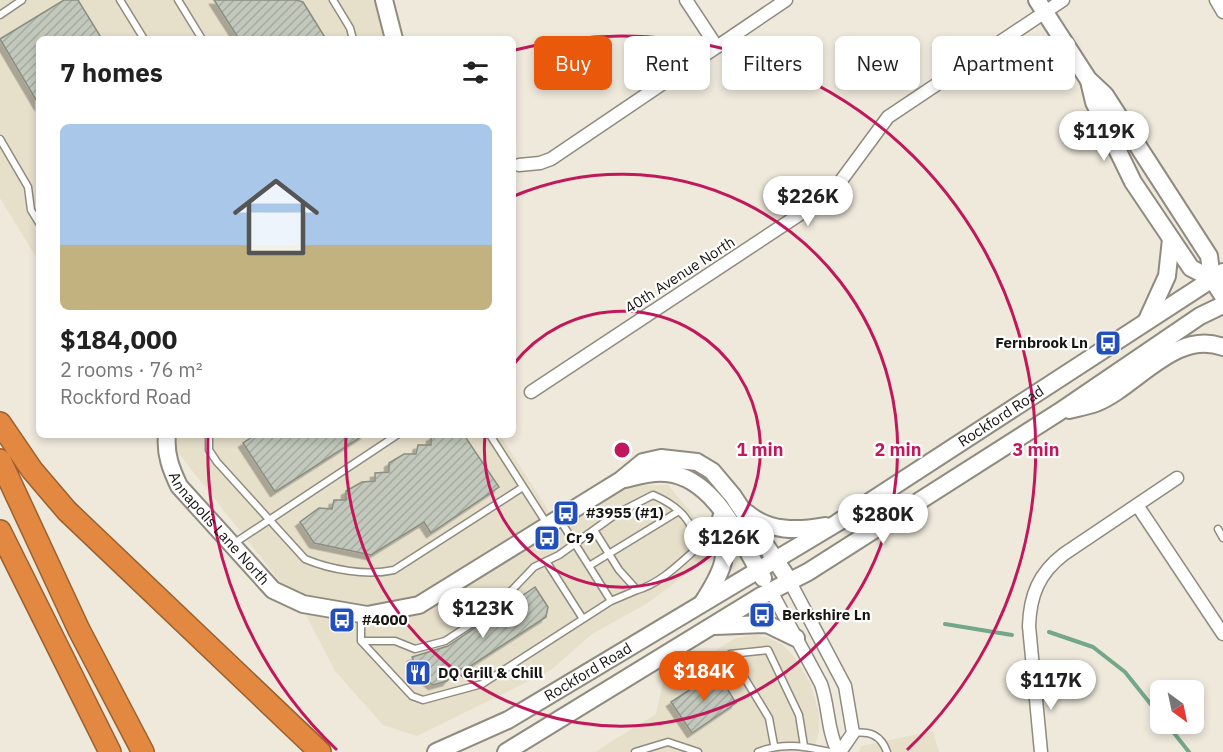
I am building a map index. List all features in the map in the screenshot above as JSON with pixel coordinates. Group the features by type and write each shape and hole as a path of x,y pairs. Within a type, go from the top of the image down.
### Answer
{"highway":[{"path":"0,423 41,482 74,518 320,752"},
{"path":"0,460 80,630 143,752"},
{"path":"0,531 110,752"}],"main road":[{"path":"384,0 393,36"},
{"path":"1041,6 1088,79 1105,95 1209,256 1218,276 1223,296"},
{"path":"1088,79 1094,102 1128,172 1171,239 1191,268 1218,276"},
{"path":"1147,322 1167,276 1171,239"},
{"name":"Rockford Road","path":"436,752 508,720 701,606 837,523 1218,276"},
{"name":"Rockford Road","path":"506,752 771,591 790,582 1059,412 1200,316 1223,305"},
{"path":"1059,412 1097,403 1186,347 1206,343 1223,347"},
{"name":"Annapolis Lane North","path":"167,438 166,448 170,468 178,486 262,580 288,599 361,614 394,612 419,605 621,480 643,462 661,458 683,458 697,462 712,471 725,484 790,582"},
{"name":"Annapolis Lane North","path":"621,480 654,473 675,474 704,491 719,508 771,591"},
{"path":"740,507 758,523 780,528 805,529 837,523"},
{"path":"701,606 720,576 726,557 726,535 719,508"},
{"path":"715,626 767,624 796,638"}],"street":[{"path":"686,0 717,48"},
{"path":"519,165 540,163 551,159 786,0"},
{"name":"40th Avenue North","path":"531,392 832,193 888,117 1041,6 1064,0"},
{"path":"1216,0 1223,12"},
{"path":"1041,752 1033,674 1030,606 1035,587 1043,574 1064,554 1177,478"},
{"path":"1137,505 1223,634"},
{"path":"771,591 821,684 827,700 830,734 839,752 853,733 845,686 790,582"}],"lane":[{"path":"0,15 22,0"},
{"path":"120,0 142,36"},
{"path":"178,0 200,36"},
{"path":"333,0 351,28 352,36"},
{"path":"0,139 28,187 31,210 36,218"},
{"path":"209,438 209,450 217,462 305,559 319,565 378,574 394,570 523,487"},
{"path":"231,545 392,438"},
{"path":"492,438 523,487 575,544 611,601"},
{"path":"361,614 361,641 412,696 423,700 482,684 611,601 645,588 673,570 695,550 697,536 670,502 653,495 616,514 575,544 534,567 494,609 445,641 415,649 394,641 361,641"},
{"path":"589,566 679,511"},
{"path":"1218,529 1223,538"},
{"path":"594,530 637,590"},
{"path":"546,561 584,619"},
{"path":"774,746 769,718 730,654 768,650 799,715 804,746"},
{"path":"853,733 873,734 887,752"},
{"path":"635,752 668,742 698,752"},
{"path":"758,752 774,746 791,749 804,746 830,752"}],"shaded area":[{"path":"0,0 384,0 391,36 36,36 36,257 0,198"},
{"path":"166,438 502,438 546,507 558,531 622,486 668,485 708,533 712,550 695,568 646,604 592,634 551,670 417,736 383,725 335,671 305,613"},
{"path":"755,635 769,638 783,645 795,658 811,684 819,714 819,731 813,752 595,752 656,714 663,682 736,638"},
{"path":"933,731 939,752 859,752 861,746"}],"building":[{"path":"64,0 78,0 100,36 36,36 36,100 0,39"},
{"path":"214,0 296,0 303,2 324,36 237,36"},
{"path":"250,438 359,438 275,492 243,443"},
{"path":"431,438 466,438 499,487 431,533 424,522 371,555 314,543 300,522 319,508 332,509 334,500 346,500 346,491 362,482 375,481 375,473 389,472 389,463 404,454 416,454 418,445 431,445"},
{"path":"535,587 548,607 546,617 469,667 456,670 447,681 433,685 418,673 412,657 448,646"},
{"path":"717,672 736,703 692,733 671,702"}],"waterway":[{"path":"945,624 1012,635"},
{"path":"1049,632 1093,647 1125,672 1150,703"},
{"path":"1175,734 1189,752"}],"place":[{"name":"Fernbrook Ln","path":"1108,343"},
{"name":"#3955 (#1)","path":"566,513"},
{"name":"Cr 9","path":"547,538"},
{"name":"Berkshire Ln","path":"762,615"},
{"name":"#4000","path":"342,620"},
{"name":"DQ Grill & Chill","path":"418,673"}]}
